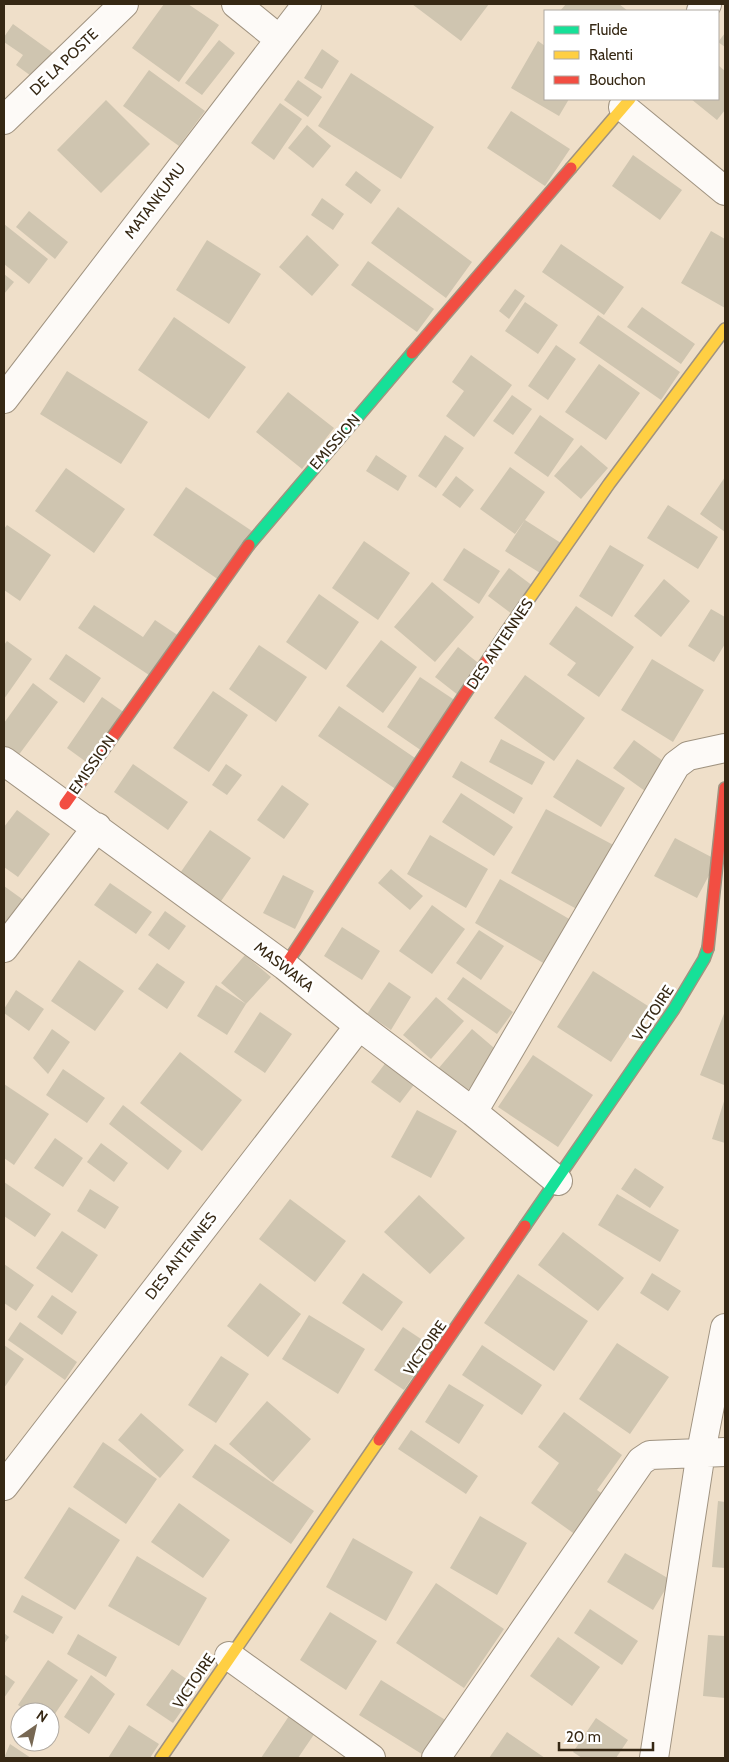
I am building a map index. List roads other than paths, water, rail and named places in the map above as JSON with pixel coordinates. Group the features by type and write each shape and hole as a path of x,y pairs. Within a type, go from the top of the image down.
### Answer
{"street":[{"name":"DE LA POSTE","path":"4,120 124,4"},
{"path":"236,4 279,39"},
{"name":"MATANKUMU","path":"4,399 307,4"},
{"path":"627,103 725,191"},
{"name":"EMISSION","path":"65,804 226,575 274,513 627,103"},
{"name":"DES ANTENNES","path":"285,966 576,531 678,389 725,329"},
{"path":"473,1112 676,765 688,756 725,748"},
{"name":"MASWAKA","path":"4,761 285,966 359,1026 473,1112 558,1181"},
{"name":"VICTOIRE","path":"161,1758 229,1656 674,1010 708,951 725,788"},
{"path":"4,948 97,827"},
{"name":"DES ANTENNES","path":"4,1486 359,1026"},
{"path":"654,1758 713,1452 725,1328"},
{"path":"436,1758 641,1461 650,1454 713,1452"},
{"path":"229,1656 371,1758"}]}
